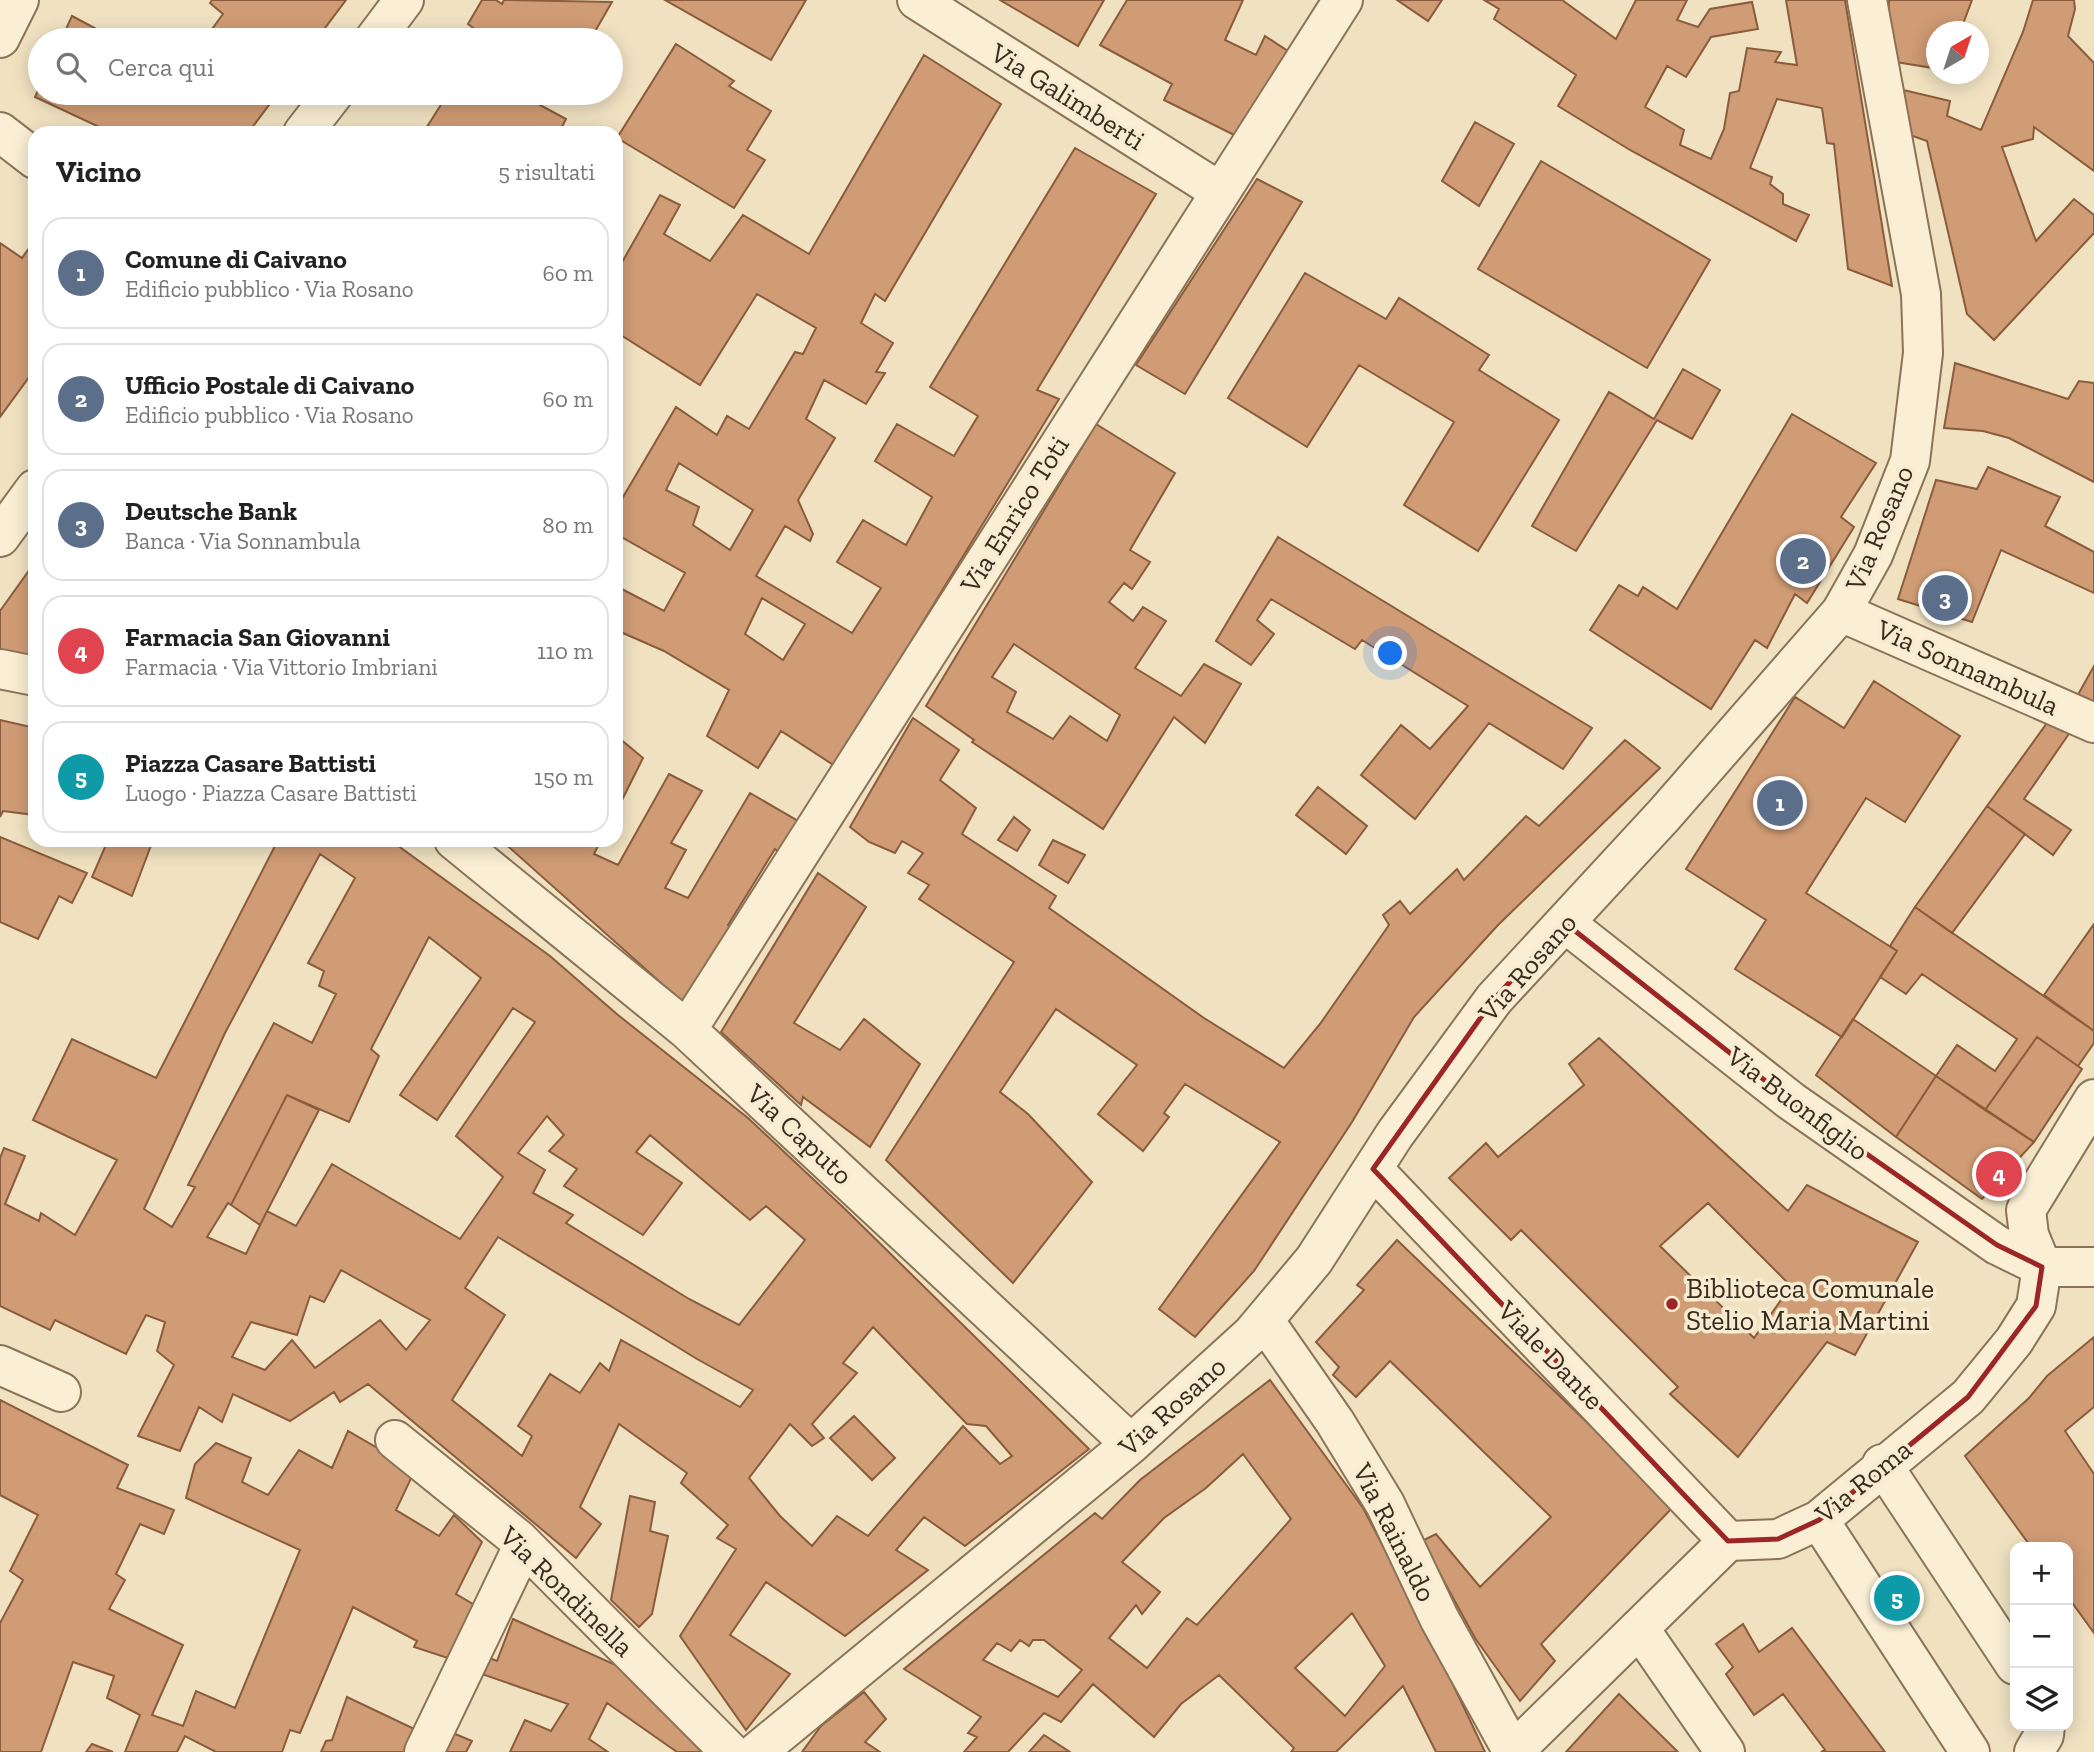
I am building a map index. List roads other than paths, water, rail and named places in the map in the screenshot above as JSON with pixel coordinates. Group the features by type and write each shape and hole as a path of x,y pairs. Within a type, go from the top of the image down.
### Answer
{"street":[{"path":"0,38 19,0"},
{"path":"383,28 404,0"},
{"name":"Via Galimberti","path":"917,0 1219,191"},
{"name":"Via Enrico Toti","path":"687,1030 1343,0"},
{"name":"Via Rosano","path":"757,1752 1131,1444 1264,1320 1314,1260 1373,1170 1494,999 1664,815 1841,612 1873,555 1910,461 1923,353 1921,293 1867,0"},
{"path":"308,126 325,105"},
{"path":"0,132 28,154"},
{"path":"0,537 28,499"},
{"name":"Via Sonnambula","path":"1841,612 2094,723"},
{"path":"0,669 28,675"},
{"name":"Via Caputo","path":"463,847 687,1030 1131,1444"},
{"name":"Via Buonfiglio","path":"1565,923 1791,1101 1997,1245 2042,1267"},
{"path":"2094,1099 2025,1210 2029,1236 2042,1267 2094,1267"},
{"name":"Viale Dante","path":"1373,1170 1728,1541"},
{"name":"Via Roma","path":"1728,1541 1778,1539 1819,1520 1882,1464 1968,1397 2014,1341 2036,1306 2042,1267"},
{"name":"Via Rainaldo","path":"1264,1320 1335,1422 1385,1504 1440,1618 1513,1752"},
{"path":"0,1364 61,1392"},
{"name":"Via Rondinella","path":"395,1440 523,1546 730,1752"},
{"path":"1882,1464 2010,1657"},
{"path":"1819,1520 1970,1752"},
{"path":"1513,1752 1728,1541"},
{"path":"424,1752 523,1546"},
{"path":"1639,1628 1725,1752"},
{"path":"2035,1752 2044,1731"}],"place":[{"name":"Ufficio Postale di Caivano","path":"1803,561"},
{"name":"Deutsche Bank","path":"1945,598"},
{"name":"Comune di Caivano","path":"1780,803"},
{"name":"Farmacia San Giovanni","path":"1999,1174"},
{"name":"Biblioteca Comunale Stelio Maria Martini","path":"1672,1304"},
{"name":"Piazza Casare Battisti","path":"1897,1598"}]}
